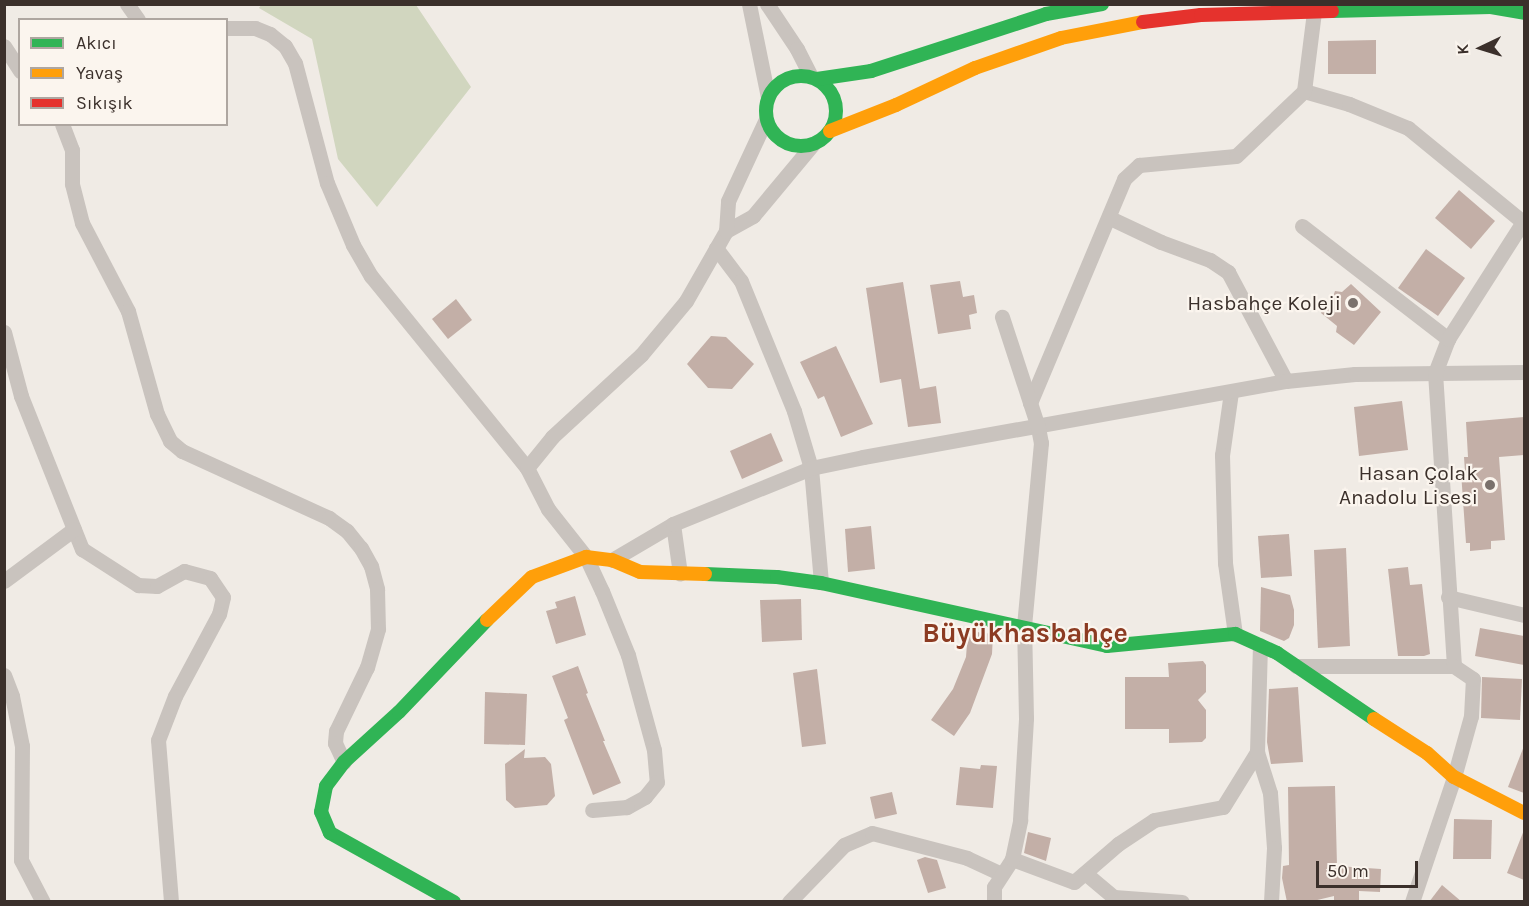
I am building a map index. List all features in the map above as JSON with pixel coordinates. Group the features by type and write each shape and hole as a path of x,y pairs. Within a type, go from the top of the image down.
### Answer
{"street":[{"path":"127,4 137,18"},
{"path":"527,468 552,437 641,355 686,301 726,231 728,201 766,119 768,97 749,4"},
{"path":"767,4 814,78 829,89 835,102 836,117 830,131"},
{"path":"768,97 782,80 796,75 814,78 871,71 1046,14 1102,4"},
{"path":"726,231 753,216 813,144 830,131 896,105 975,68 1061,38 1201,15 1491,7 1524,13"},
{"path":"1030,403 1110,218 1124,179 1139,165 1236,156 1304,91 1314,12"},
{"path":"228,28 255,28 270,34 285,46 295,63 327,183 353,245 371,276 527,468 548,509 586,557 628,655 654,750 657,782 645,797 627,807 592,810"},
{"path":"4,46 18,68"},
{"path":"1304,91 1349,104 1408,128 1524,221 1448,339 1435,373 1454,666"},
{"path":"766,119 773,133 784,142 798,146 813,144"},
{"path":"63,126 72,150 72,184 82,223 128,311 157,414 170,441 182,451 328,518 347,531 361,548 371,566 377,589 378,628 368,667 336,731 335,743 344,762"},
{"path":"1110,218 1161,242 1210,260 1228,273 1287,381"},
{"path":"1302,226 1448,339"},
{"path":"717,248 741,281 794,411 811,468 821,583"},
{"path":"994,902 994,886 1012,859 1020,820 1024,771 1026,673 1024,626 1041,443 1038,427 1002,318"},
{"path":"4,332 21,396 82,549 138,585 157,586 184,571 210,578 222,597 219,614 175,696 158,740 171,902"},
{"path":"612,560 674,524 811,468 1287,381 1355,374 1524,372"},
{"path":"1231,392 1222,455 1225,563 1235,634"},
{"path":"674,524 680,574"},
{"path":"4,581 74,530"},
{"path":"454,902 330,833 321,812 321,799 326,786 344,762 399,712 478,628 532,577 586,557 612,560 640,572 777,577 821,583 1107,646 1235,634 1260,645 1296,666 1343,700 1427,753 1454,777 1524,813"},
{"path":"1448,597 1524,615"},
{"path":"1260,645 1257,752 1270,793 1274,848 1271,902"},
{"path":"1296,666 1454,666 1473,679 1471,716 1454,777 1412,902"},
{"path":"4,675 22,746 21,860 43,902"},
{"path":"1012,859 1074,882 1118,844 1154,820 1224,807 1257,752"},
{"path":"789,902 844,844 872,833 967,858 1002,874"},
{"path":"1085,873 1114,897 1182,902"}],"green space":[{"path":"261,5 416,5 471,87 377,207 338,159 312,39 259,8"}],"building":[{"path":"1376,40 1376,74 1328,74 1328,41"},
{"path":"1459,190 1495,221 1471,249 1435,218"},
{"path":"1426,249 1465,278 1438,316 1398,288"},
{"path":"960,281 963,297 974,295 977,313 969,315 971,329 938,334 930,285"},
{"path":"903,282 920,389 936,386 941,423 908,427 901,379 880,383 866,288"},
{"name":"Hasbahçe Koleji","path":"1351,284 1381,312 1354,345 1336,332 1337,326 1321,313 1327,303 1330,305 1335,291 1342,292"},
{"path":"456,299 472,320 448,339 432,319"},
{"path":"711,336 726,337 754,364 732,389 708,388 687,364"},
{"path":"836,346 873,424 841,437 824,396 818,399 800,362"},
{"path":"1402,401 1408,450 1359,456 1354,407"},
{"name":"Hasan Çolak Anadolu Lisesi","path":"1524,417 1524,455 1499,457 1505,540 1491,541 1491,549 1470,551 1470,543 1466,543 1461,472 1465,472 1464,457 1468,457 1466,422"},
{"path":"771,433 783,461 742,479 730,451"},
{"path":"871,526 875,569 848,572 845,529"},
{"path":"1289,534 1292,576 1261,578 1258,536"},
{"path":"1346,548 1350,646 1318,648 1314,550"},
{"path":"1408,567 1410,585 1422,584 1430,654 1424,656 1398,656 1388,569"},
{"path":"1261,587 1290,595 1294,610 1294,625 1289,638 1284,641 1260,631"},
{"path":"575,596 586,635 556,644 546,611 557,608 555,602"},
{"path":"801,599 802,640 762,642 760,600"},
{"path":"1480,628 1524,636 1524,665 1475,656"},
{"path":"968,631 993,634 992,654 970,713 954,736 931,720 953,689 966,657"},
{"path":"1203,661 1206,665 1206,692 1198,700 1206,710 1206,738 1202,742 1169,743 1169,729 1125,729 1125,677 1169,677 1168,663"},
{"path":"578,666 588,693 586,694 605,741 603,741 621,783 593,795 564,720 568,718 552,676"},
{"path":"817,669 826,744 802,747 793,673"},
{"path":"1482,677 1522,679 1520,720 1481,718"},
{"path":"1298,687 1303,762 1271,764 1267,742 1269,689"},
{"path":"485,692 527,694 525,745 484,744"},
{"path":"1524,746 1524,793 1508,787"},
{"path":"525,749 524,758 545,757 551,764 555,796 547,805 515,808 506,800 505,764"},
{"path":"981,765 997,766 993,808 956,805 960,767 980,769"},
{"path":"1335,786 1337,866 1381,869 1380,892 1359,891 1359,902 1334,902 1334,896 1309,902 1287,902 1282,878 1283,866 1289,865 1288,787"},
{"path":"892,792 897,814 875,819 870,797"},
{"path":"1454,819 1492,820 1491,859 1453,859"},
{"path":"1524,830 1524,880 1507,873"},
{"path":"1028,832 1051,838 1046,861 1024,853"},
{"path":"925,857 937,860 946,888 928,893 917,860"},
{"path":"1442,885 1462,902 1429,902"}],"traffic: fast":[{"path":"817,79 871,71 1046,14 1102,4"},
{"path":"1332,11 1491,7 1524,13"},
{"path":"808,76 821,82 830,91 834,97 836,111 834,125 826,136 815,144 794,146 776,136 768,125 766,104 776,86 787,78 808,76"},
{"path":"705,574 777,577 821,583 1107,646 1235,634 1277,653 1374,719"},
{"path":"454,902 330,833 321,812 326,786 344,762 399,712 487,620"}],"traffic: slow":[{"path":"830,131 896,105 975,68 1061,38 1143,22"},
{"path":"487,620 532,577 586,557 612,560 640,572 705,574"},
{"path":"1374,719 1427,753 1454,777 1524,813"}],"traffic: jam":[{"path":"1143,22 1201,15 1332,11"}],"place":[{"name":"Hasbahçe Koleji","path":"1353,303"},
{"name":"Hasan Çolak Anadolu Lisesi","path":"1490,485"}],"district":[{"name":"Büyükhasbahçe","path":"1025,634"}]}
